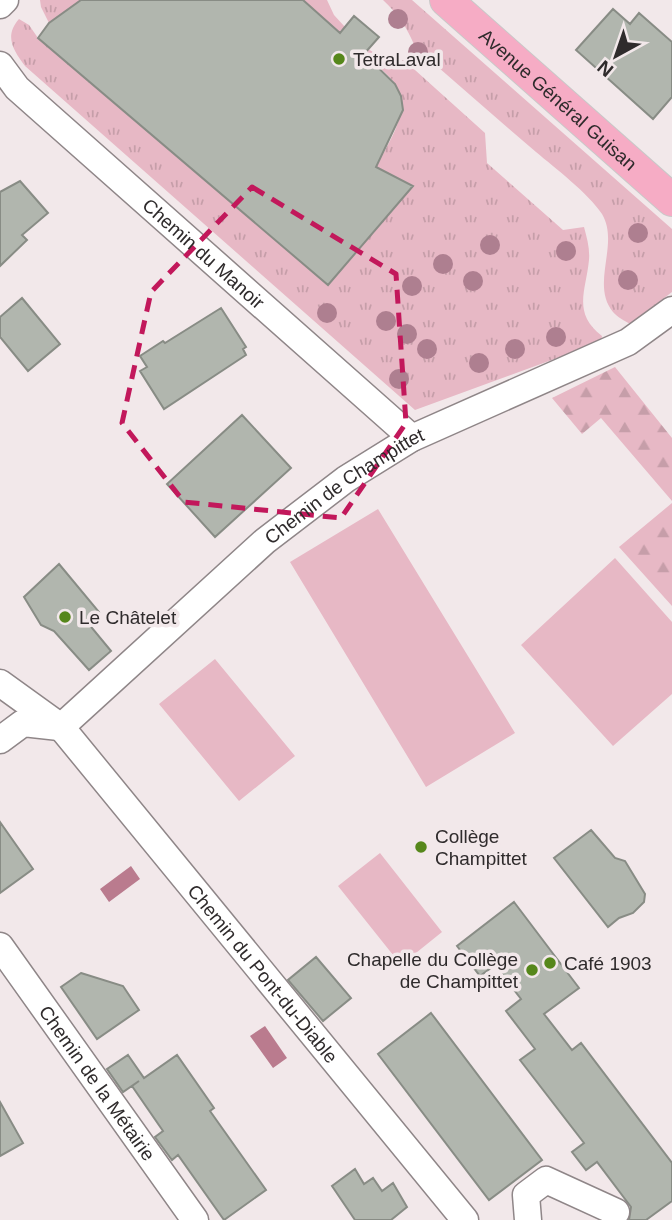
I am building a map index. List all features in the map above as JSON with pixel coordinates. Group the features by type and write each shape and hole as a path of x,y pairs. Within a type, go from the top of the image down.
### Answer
{"main road":[{"name":"Avenue Général Guisan","path":"446,0 672,200"}],"street":[{"path":"0,5 5,0"},
{"name":"Chemin du Manoir","path":"0,65 17,88 412,438"},
{"name":"Chemin de Champittet","path":"61,727 265,541 346,479 412,438 628,342 672,310"},
{"name":"Chemin du Pont-du-Diable","path":"0,683 61,727 465,1220"},
{"path":"0,740 23,723 61,727"},
{"name":"Chemin de la Métairie","path":"0,946 195,1220"},
{"path":"528,1220 526,1195 546,1180 615,1212"}],"highlighted area":[{"path":"252,187 396,274 406,423 341,518 184,502 122,423 151,292"}],"green space":[{"path":"40,0 81,0 49,23"},
{"path":"303,0 327,0 334,15 345,27 339,32"},
{"path":"383,0 412,0 672,229 672,292 630,324 615,314 604,289 608,238 602,214 571,181 415,47 402,21"},
{"path":"19,19 328,285 413,186 376,167 400,116 400,95 393,81 364,54 368,49 378,55 405,61 485,133 487,163 563,230 584,227 589,256 584,310 587,319 602,336 601,342 415,410 25,66 11,37 14,25"},
{"path":"615,367 672,438 672,501 601,418 582,434 552,398"},
{"path":"672,503 672,606 619,547"},
{"path":"378,509 515,733 426,787 290,562"},
{"path":"615,558 672,622 672,694 613,746 521,645"},
{"path":"215,659 295,756 239,801 159,704"},
{"path":"380,853 442,932 401,965 338,886"}],"shaded area":[{"path":"131,866 140,879 109,902 100,889"},
{"path":"265,1026 287,1058 273,1068 250,1036"}],"building":[{"path":"81,0 303,0 340,33 354,16 379,37 364,54 395,84 401,96 403,110 376,167 413,186 328,285 38,38 49,23"},
{"path":"613,9 630,24 639,13 672,42 672,97 653,119 576,50"},
{"path":"20,181 48,213 22,235 27,240 0,266 0,192"},
{"path":"22,298 60,344 28,371 0,337 0,317"},
{"path":"221,308 246,347 243,349 246,355 164,409 140,371 147,367 140,356"},
{"path":"242,415 291,468 215,537 167,484"},
{"name":"Le Châtelet","path":"59,564 99,612 87,622 111,651 89,670 54,631 41,625 24,597"},
{"path":"0,822 33,869 0,893"},
{"path":"591,830 615,858 625,861 645,894 644,902 633,913 619,918 608,927 554,858"},
{"path":"514,902 579,988 544,1014 572,1050 581,1043 672,1163 672,1201 646,1220 629,1220 631,1207 597,1162 586,1170 572,1152 584,1143 520,1060 535,1049 506,1011 521,999 495,965 480,976 457,946"},
{"path":"316,957 351,998 323,1021 288,980"},
{"path":"81,973 123,986 139,1010 97,1039 61,987"},
{"path":"431,1013 542,1160 489,1200 378,1054"},
{"path":"128,1055 144,1078 177,1055 214,1108 210,1111 266,1190 224,1220 178,1155 172,1160 155,1137 163,1131 132,1086 139,1081 123,1092 107,1069"},
{"path":"0,1102 23,1143 0,1156"},
{"path":"355,1169 364,1184 373,1178 382,1191 393,1183 407,1207 391,1220 355,1220 332,1186"}],"place":[{"name":"TetraLaval","path":"339,59"},
{"name":"Le Châtelet","path":"65,617"},
{"name":"Collège Champittet","path":"421,847"},
{"name":"Café 1903","path":"550,963"},
{"name":"Chapelle du Collège de Champittet","path":"532,970"}]}
